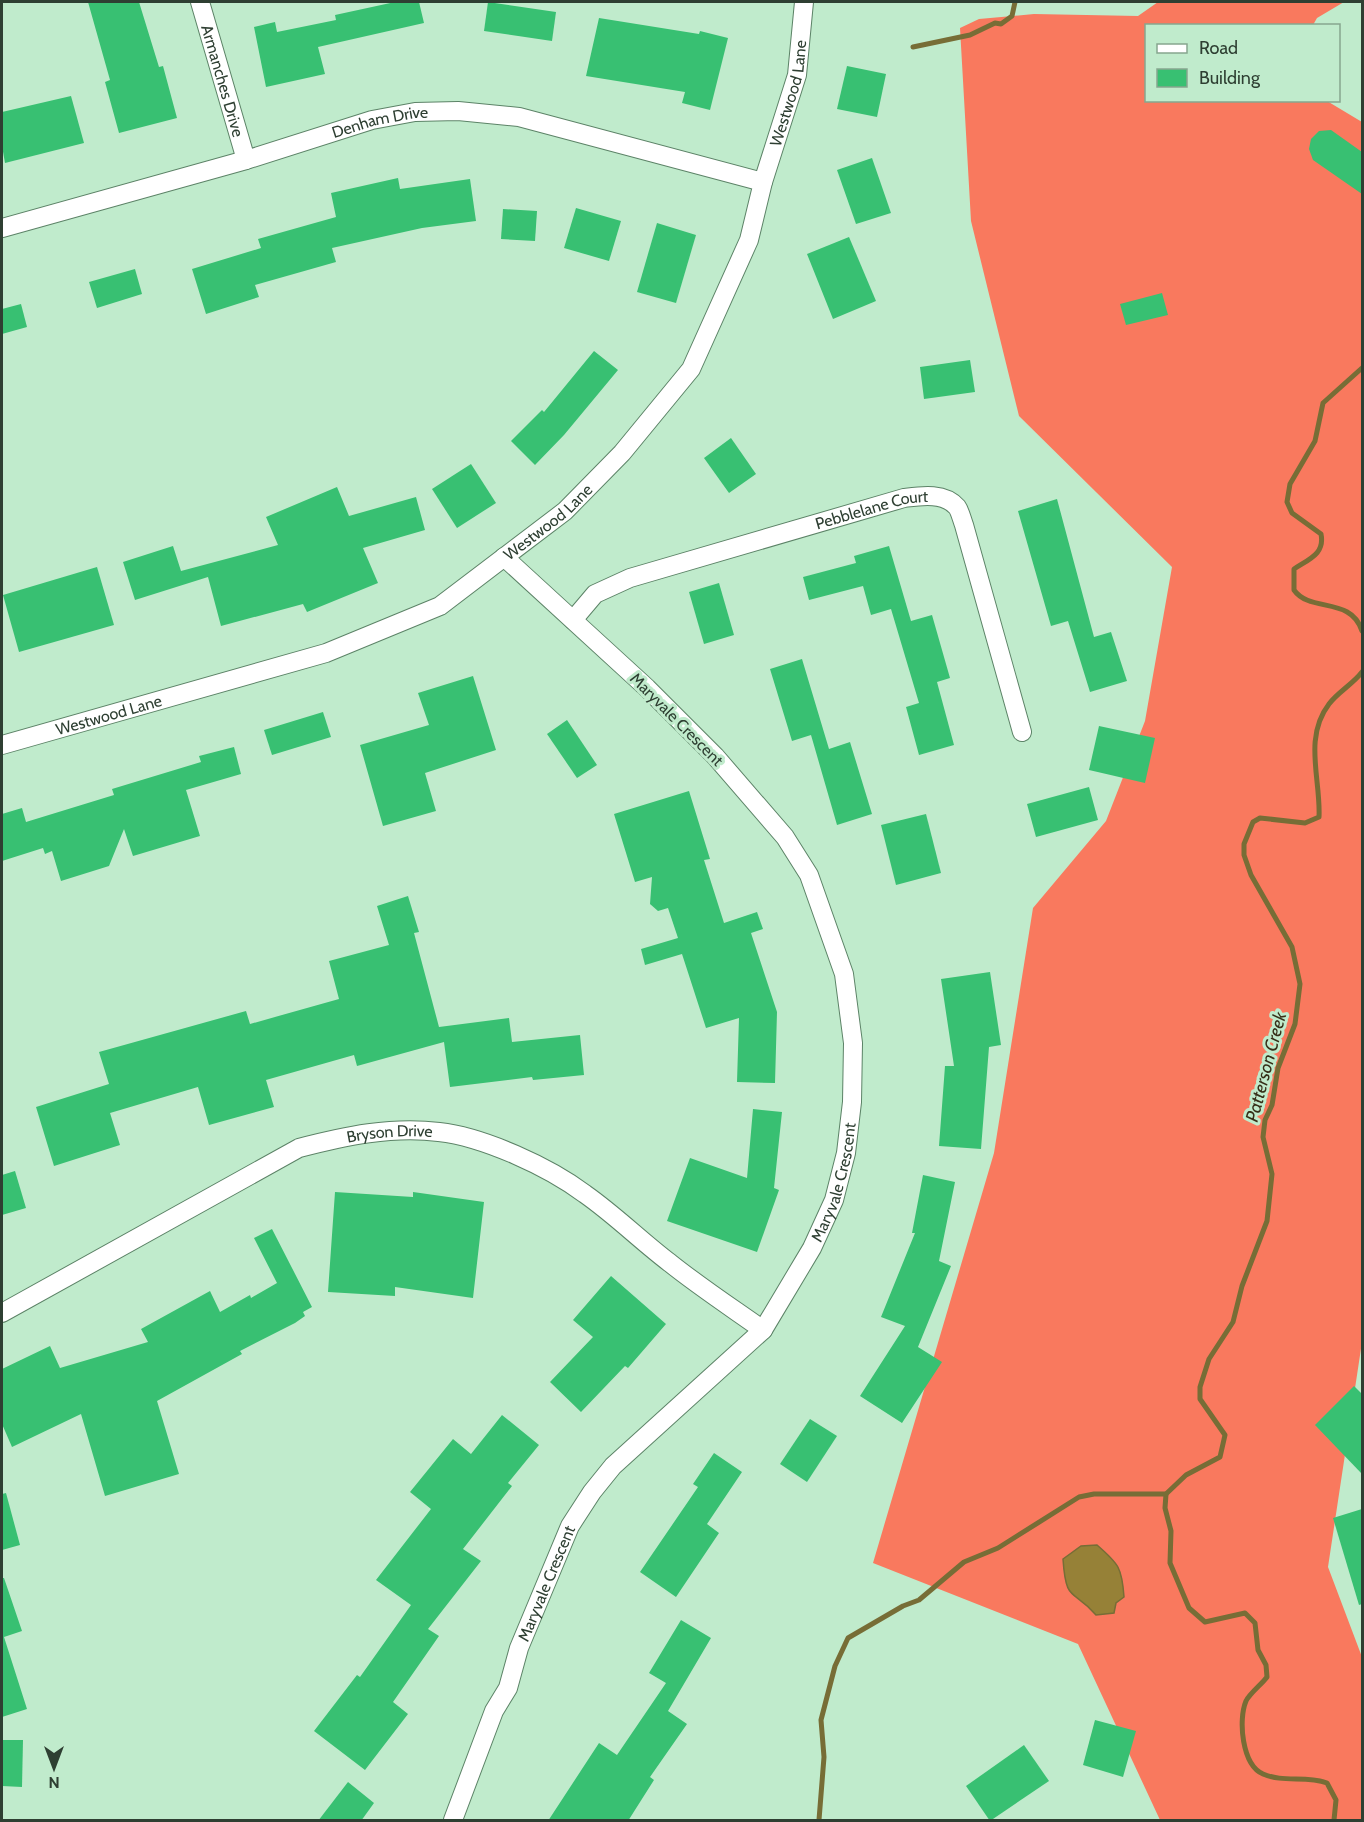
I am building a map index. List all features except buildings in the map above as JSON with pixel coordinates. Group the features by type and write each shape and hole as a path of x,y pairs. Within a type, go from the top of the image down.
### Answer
{"street":[{"name":"Armanches Drive","path":"200,2 246,160"},
{"name":"Westwood Lane","path":"2,746 326,653 440,606 565,511 622,453 691,369 749,240 763,182 796,75 804,2"},
{"name":"Denham Drive","path":"2,228 246,160 372,120 415,112 458,111 519,117 763,182"},
{"name":"Pebblelane Court","path":"573,620 595,594 630,578 904,498 925,495 944,498 957,507 964,525 1022,732"},
{"name":"Maryvale Crescent","path":"453,1821 494,1711 508,1688 519,1648 570,1526 592,1492 614,1466 763,1330 790,1288 834,1200 846,1153 852,1102 853,1043 844,974 808,874 785,837 715,756 504,557"},
{"name":"Bryson Drive","path":"2,1313 299,1148 348,1135 412,1131 438,1132 468,1138 539,1168 584,1193 670,1264 763,1330"}],"shaded area":[{"path":"1158,2 1344,2 1317,18 1314,24 1145,24 1145,102 1329,102 1362,122 1362,1342 1328,1567 1362,1657 1362,1820 1160,1820 1078,1644 873,1563 994,1153 1033,908 1106,821 1145,721 1172,567 1019,416 971,221 960,28 979,19 1034,14 1138,16"},
{"path":"1097,1545 1115,1562 1122,1579 1124,1597 1116,1603 1114,1613 1096,1615 1072,1594 1066,1583 1063,1559 1081,1546"}],"waterway":[{"path":"913,47 970,35 995,23 1001,24 1012,16 1015,2"},
{"name":"Patterson Creek","path":"1362,368 1323,403 1315,441 1290,484 1287,502 1292,513 1321,534 1322,541 1315,555 1294,569 1294,590 1301,597 1310,601 1349,613 1357,620 1362,631"},
{"name":"Patterson Creek","path":"819,1820 824,1757 821,1720 835,1666 848,1638 903,1606 919,1600 964,1562 998,1548 1079,1497 1094,1494 1166,1494 1186,1475 1220,1457 1225,1435 1200,1399 1200,1387 1209,1359 1233,1322 1242,1286 1267,1221 1272,1174 1263,1137 1265,1120 1272,1105 1278,1068 1295,1024 1300,984 1292,947 1251,875 1244,855 1244,844 1253,822 1260,818 1305,823 1319,817 1315,745 1321,717 1329,704 1362,672"},
{"name":"Patterson Creek","path":"1166,1494 1165,1508 1171,1531 1170,1563 1189,1608 1205,1622 1245,1613 1255,1623 1258,1650 1266,1665 1267,1677 1248,1698 1244,1709 1242,1730 1250,1761 1256,1769 1271,1777 1311,1779 1327,1783 1336,1800 1334,1820"}]}
